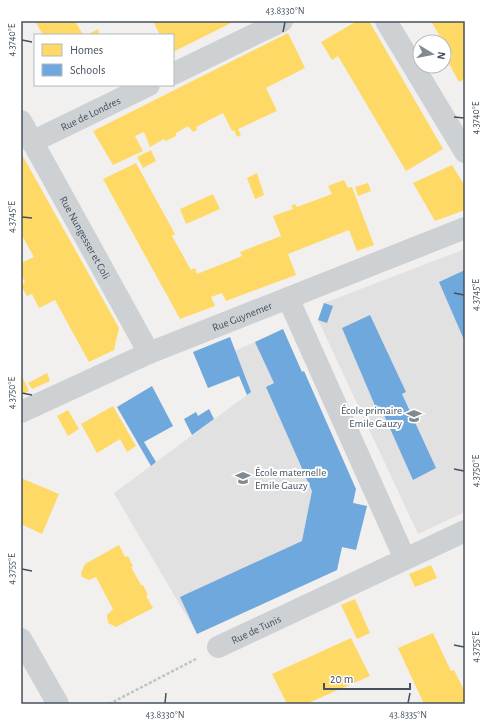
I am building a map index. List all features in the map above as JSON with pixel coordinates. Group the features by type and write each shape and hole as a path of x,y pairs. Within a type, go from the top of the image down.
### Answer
{"street":[{"path":"174,74 282,21"},
{"path":"386,21 465,152"},
{"name":"Rue de Londres","path":"32,142 148,86"},
{"name":"Rue Nungesser et Coli","path":"21,121 149,353"},
{"name":"Rue Guynemer","path":"21,412 149,353 465,228"},
{"path":"288,298 405,559"},
{"name":"Rue de Tunis","path":"218,647 465,531"},
{"path":"21,639 49,701"}],"path":[{"name":"Rue de Tunis","path":"109,704 218,647"}],"shaded area":[{"name":"École primaire Emile Gauzy","path":"465,249 465,512 418,534 318,320 324,303"},
{"name":"École maternelle Emile Gauzy","path":"283,329 302,372 304,371 353,503 367,506 356,550 342,547 337,570 197,634 114,493 251,392 235,351"}],"building: Homes":[{"path":"35,21 75,21 82,34 42,34"},
{"path":"153,21 235,21 174,52 174,34 160,34"},
{"path":"357,21 369,21 443,149 406,171 338,56 332,60 321,42"},
{"path":"431,21 465,21 465,79 459,82 452,69 452,34 439,34"},
{"path":"98,29 100,34 89,34"},
{"path":"288,33 305,68 266,88 277,111 238,129 241,135 237,137 234,130 232,131 223,113 196,127 197,130 193,132 188,126 176,133 176,136 166,141 164,139 150,147 144,132 135,136 143,151 113,165 93,131"},
{"path":"151,150 156,161 143,168 137,157"},
{"path":"21,153 119,328 114,350 89,362 55,300 39,308 32,294 27,296 21,286 25,282 21,275 21,263 34,257 21,234"},
{"path":"136,163 175,234 172,236 191,270 195,268 197,274 242,256 240,252 281,236 273,216 293,209 291,206 295,204 297,207 332,194 328,186 344,180 348,188 352,187 374,245 357,251 349,230 288,254 296,275 226,301 222,293 211,297 215,306 180,319 103,179"},
{"path":"452,165 465,186 465,210 435,221 413,183"},
{"path":"257,173 264,195 255,199 247,178"},
{"path":"368,183 371,191 358,196 355,187"},
{"path":"213,194 220,209 186,224 180,209"},
{"path":"47,373 50,381 32,389 28,383"},
{"path":"21,374 29,391 21,395"},
{"path":"113,406 136,446 127,452 120,439 97,453 81,424"},
{"path":"68,410 79,429 68,436 57,416"},
{"path":"21,478 59,494 42,534 21,524"},
{"path":"119,545 125,557 128,556 133,566 131,567 141,585 143,585 148,595 146,596 153,608 116,627 108,623 107,615 113,609 96,577 89,580 82,577 81,573 85,564"},
{"path":"431,565 437,578 415,587 409,574"},
{"path":"355,599 370,633 357,639 341,605"},
{"path":"433,633 451,671 454,670 465,692 465,704 424,704 398,648"},
{"path":"351,638 370,676 306,704 287,704 272,674"}],"building: Schools":[{"path":"465,270 465,342 439,282"},
{"path":"324,303 333,306 327,323 318,320"},
{"path":"370,315 406,392 402,394 436,468 413,480 380,406 376,408 342,328"},
{"path":"283,329 302,372 304,371 356,489 353,503 367,506 356,550 342,547 337,570 197,634 180,597 302,541 312,491 266,387 274,383 255,342"},
{"path":"230,337 251,392 247,395 239,376 208,388 193,352"},
{"path":"152,386 173,426 144,442 156,462 151,466 117,407"},
{"path":"209,409 214,419 192,435 184,419 196,412 198,416"}],"place":[{"name":"École primaire Emile Gauzy","path":"414,416"},
{"name":"École maternelle Emile Gauzy","path":"243,478"}]}
